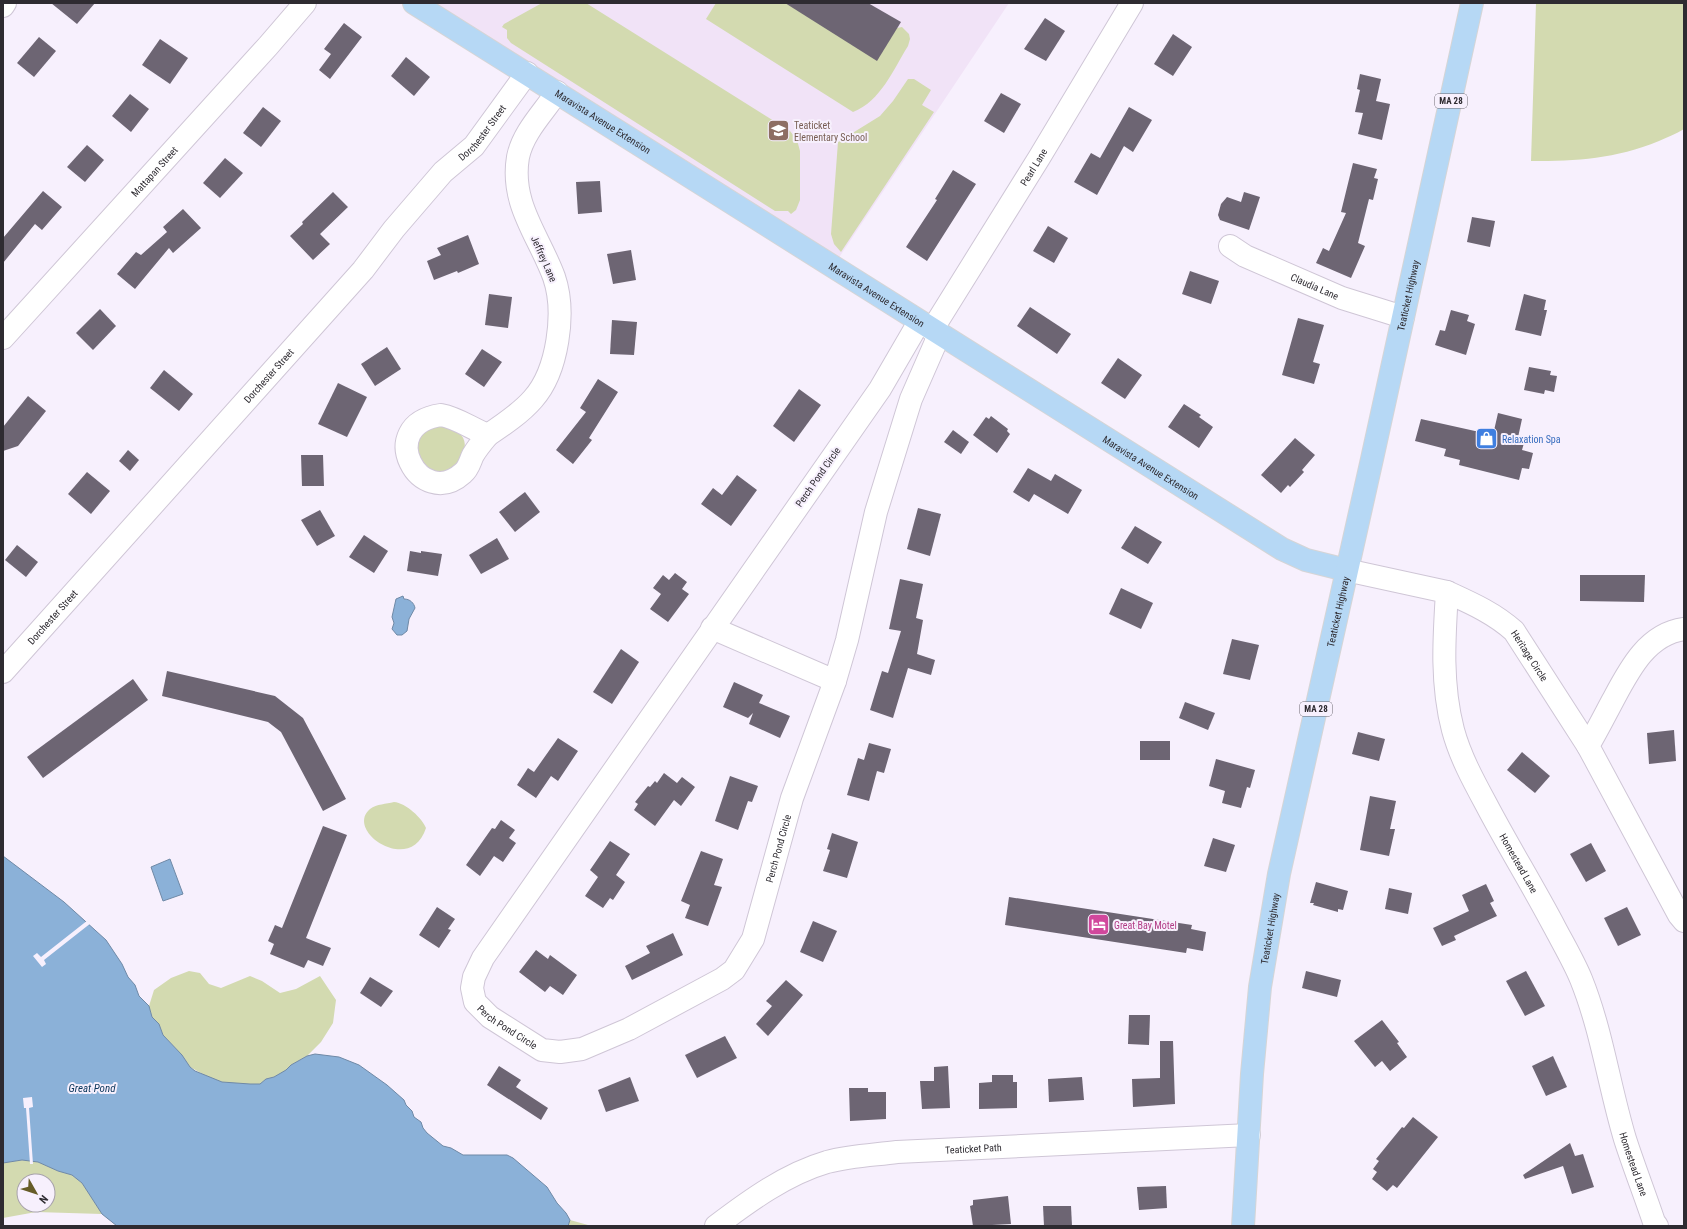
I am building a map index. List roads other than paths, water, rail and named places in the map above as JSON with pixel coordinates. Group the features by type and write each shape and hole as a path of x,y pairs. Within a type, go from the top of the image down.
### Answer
{"main road":[{"name":"Maravista Avenue Extension","path":"414,3 930,329 1282,549 1306,560 1346,570"},
{"name":"Teaticket Highway","path":"1243,1226 1252,1074 1260,987 1279,874 1472,3"}],"street":[{"name":"Mattapan Street","path":"3,338 268,46 304,3"},
{"name":"Pearl Lane","path":"930,329 1040,158 1132,3"},
{"name":"Dorchester Street","path":"3,672 363,270 394,230 443,172 474,146 527,73"},
{"name":"Jeffrey Lane","path":"488,435 499,428 533,399 546,379 558,342 560,311 558,290 554,277 525,216 521,202 517,173 518,158 526,136 557,92"},
{"name":"Claudia Lane","path":"1230,246 1245,256 1342,298 1403,317"},
{"name":"Perch Pond Circle","path":"930,329 911,399 876,512 847,640 834,681 792,798 753,939 734,970 722,979 642,1021 582,1049 560,1052 542,1050 490,1017 475,1002 472,988 474,976 483,958 880,389 930,329"},
{"path":"1346,570 1447,592"},
{"name":"Heritage Circle","path":"1447,592 1487,611 1500,619 1514,631 1588,746 1679,915 1684,921"},
{"name":"Homestead Lane","path":"1447,592 1443,645 1445,687 1450,719 1458,745 1466,766 1540,900 1580,978 1590,1004 1606,1057 1625,1140 1654,1222 1657,1226"},
{"path":"712,628 834,681"},
{"path":"1588,746 1629,671 1640,655 1653,643 1665,635 1684,629"},
{"name":"Teaticket Path","path":"716,1226 736,1218 768,1190 810,1168 841,1159 897,1152 1249,1135"}],"water":[{"path":"403,596 404,599 414,604 415,608 409,619 407,631 402,635 397,635 392,629 394,623 392,617 396,599"},
{"name":"Great Pond","path":"3,856 64,902 106,940 122,964 128,977 135,985 139,996 149,1006 152,1017 159,1024 163,1035 195,1071 222,1082 260,1084 266,1079 274,1077 286,1070 291,1065 307,1056 315,1054 339,1057 359,1065 387,1085 404,1100 406,1105 412,1111 414,1117 421,1122 427,1133 443,1146 451,1148 463,1155 507,1155 513,1158 547,1187 570,1220 568,1226 117,1226 102,1214 82,1183 72,1175 58,1171 38,1162 22,1160 3,1163"},
{"path":"170,859 183,894 163,901 151,867"}],"place":[{"name":"Teaticket Elementary School","path":"779,131"},
{"name":"Relaxation Spa","path":"1486,439"},
{"name":"Great Bay Motel","path":"1098,925"}]}
